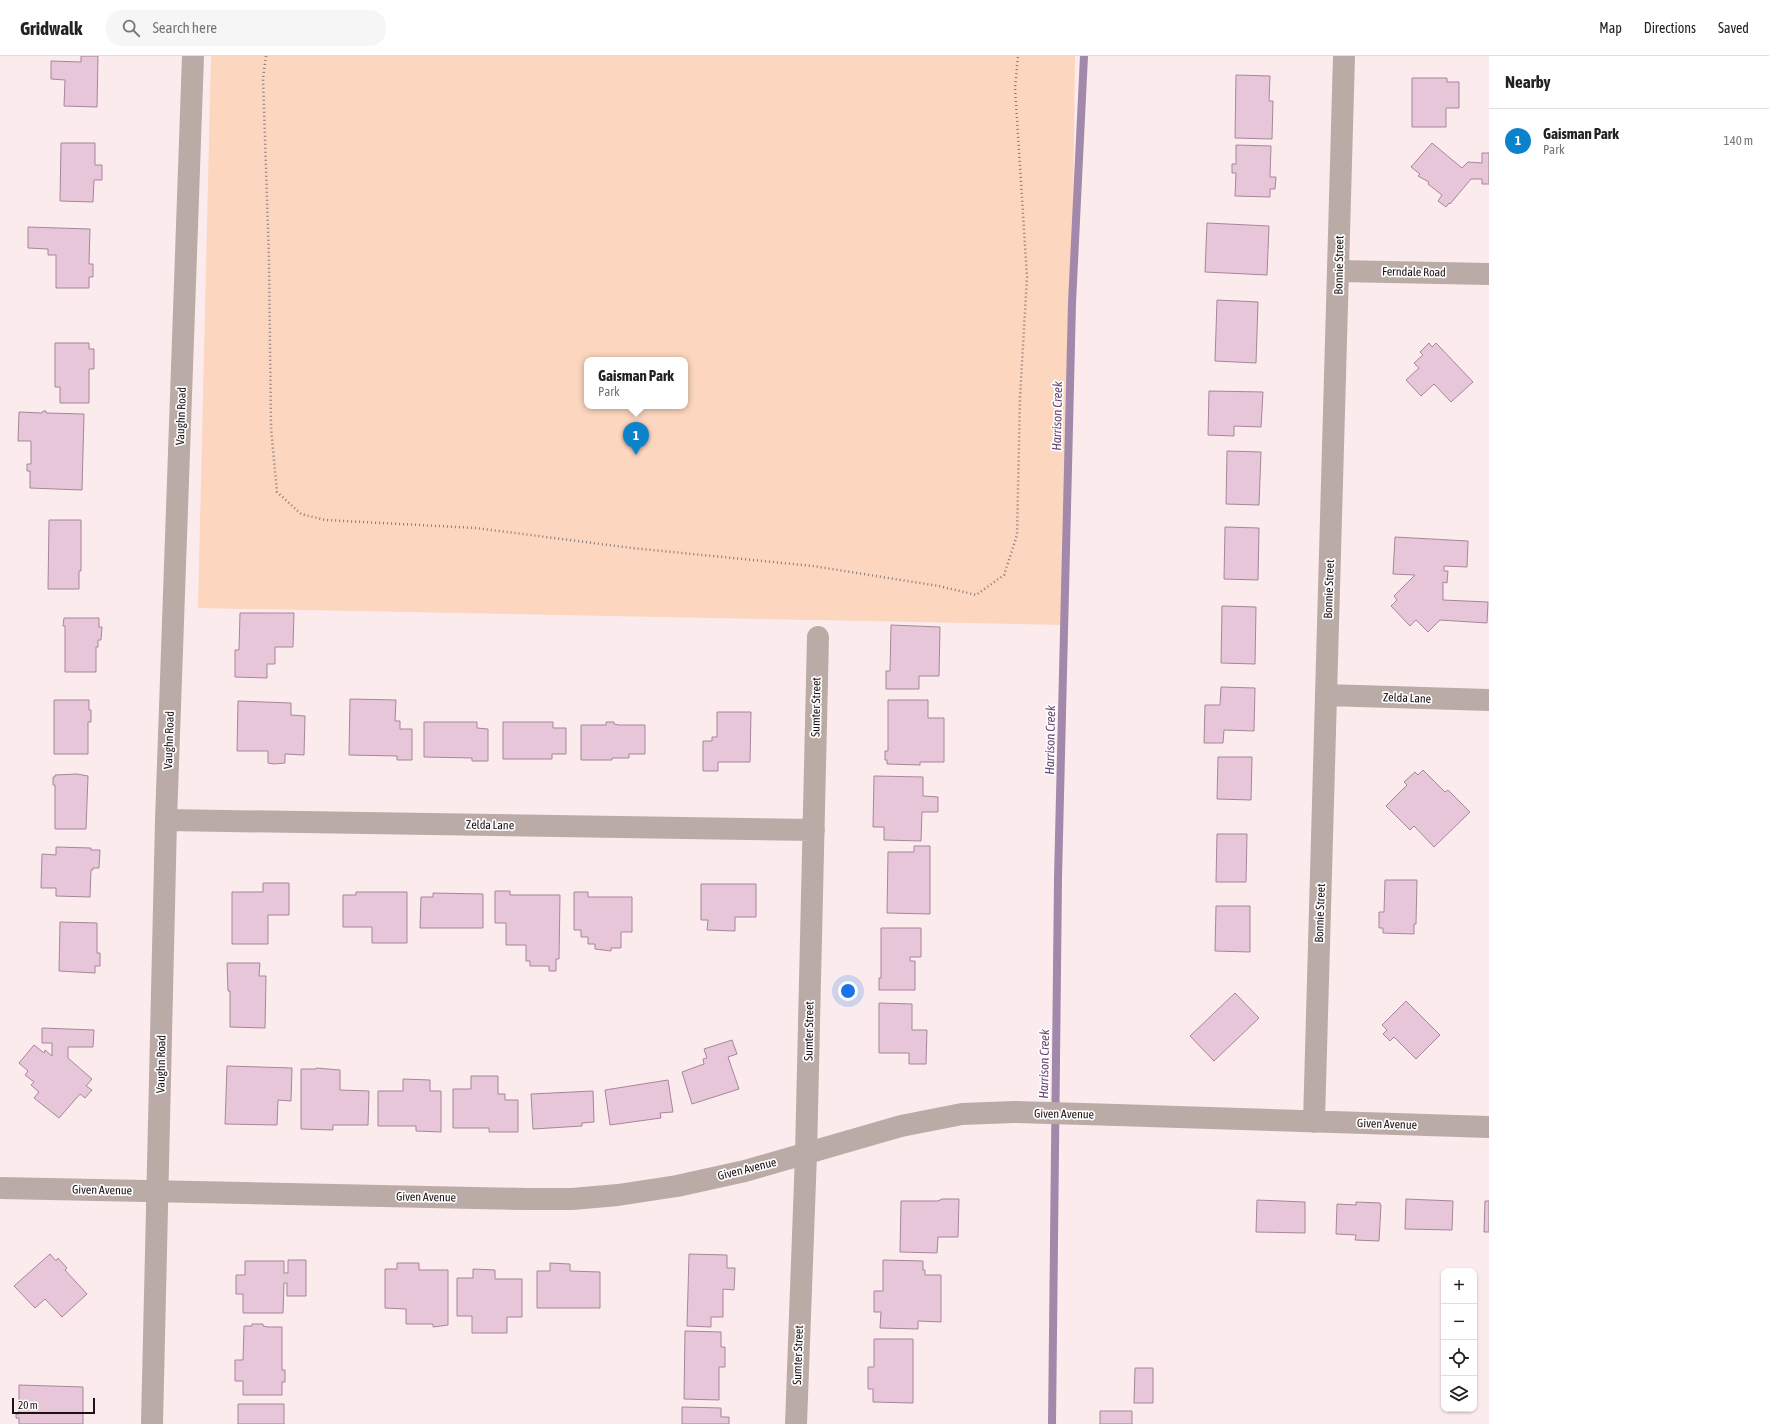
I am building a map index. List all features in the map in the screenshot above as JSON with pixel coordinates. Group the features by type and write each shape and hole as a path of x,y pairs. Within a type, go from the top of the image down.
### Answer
{"street":[{"name":"Vaughn Road","path":"152,1424 166,820 193,56"},
{"name":"Bonnie Street","path":"1314,1122 1344,56"},
{"name":"Ferndale Road","path":"1339,271 1489,274"},
{"name":"Sumter Street","path":"796,1424 806,1154 818,637"},
{"name":"Zelda Lane","path":"1326,695 1489,700"},
{"name":"Zelda Lane","path":"166,820 814,830"},
{"name":"Given Avenue","path":"0,1188 572,1199 618,1195 677,1186 745,1171 935,1118 980,1113 1014,1112 1489,1127"}],"path":[{"path":"266,56 263,78 269,259 271,428 277,492 301,514 325,520 476,528 632,548 813,566 939,586 976,595 1004,576 1016,535 1020,397 1027,277 1015,88 1018,56"}],"shaded area":[{"path":"211,56 1075,56 1068,625 198,608"}],"building":[{"path":"81,56 98,56 97,107 64,106 65,80 51,79 51,61 81,62"},
{"path":"1236,75 1270,76 1269,101 1273,101 1272,139 1235,138"},
{"path":"1412,78 1447,78 1447,82 1459,82 1459,108 1446,108 1446,127 1412,127"},
{"path":"61,143 95,143 95,165 102,165 102,180 94,180 93,202 60,201"},
{"path":"1432,143 1462,168 1468,162 1482,163 1482,153 1489,153 1489,184 1482,184 1482,179 1471,179 1446,207 1438,201 1442,195 1428,184 1429,182 1418,176 1420,174 1411,167"},
{"path":"1236,145 1271,146 1270,177 1276,177 1275,189 1270,189 1270,197 1235,196 1236,173 1232,173 1232,164 1236,164"},
{"path":"1207,223 1269,226 1267,275 1205,272"},
{"path":"28,227 90,229 89,264 93,264 93,277 89,277 89,288 56,288 56,255 48,255 48,249 28,248"},
{"path":"1217,300 1258,302 1256,363 1215,361"},
{"path":"55,343 89,343 89,349 94,349 94,369 89,369 89,403 60,403 60,387 55,387"},
{"path":"1429,343 1432,347 1436,343 1473,382 1451,402 1434,384 1421,396 1406,380 1419,368 1414,363 1423,355 1420,352"},
{"path":"1209,391 1263,392 1261,427 1234,426 1234,436 1208,435"},
{"path":"43,411 46,411 46,413 84,414 82,490 30,488 30,471 27,471 27,464 31,464 31,441 18,441 19,412 42,413"},
{"path":"1227,451 1261,452 1259,505 1226,504"},
{"path":"49,520 81,520 81,571 79,571 79,589 48,589"},
{"path":"1225,527 1259,528 1258,580 1224,579"},
{"path":"1395,537 1468,541 1467,567 1444,566 1444,571 1448,571 1447,583 1443,582 1443,600 1488,602 1487,623 1440,620 1428,632 1416,620 1410,626 1391,606 1397,600 1394,596 1415,575 1393,574"},
{"path":"1222,606 1256,607 1255,664 1221,663"},
{"path":"240,613 294,613 293,647 275,647 275,664 267,664 267,678 235,677 235,650 239,650"},
{"path":"64,618 99,618 99,627 102,627 101,640 98,640 98,647 96,647 96,672 65,672"},
{"path":"891,625 940,627 939,676 919,676 919,689 886,689 886,671 890,671"},
{"path":"1221,687 1255,688 1254,731 1224,730 1223,743 1204,743 1205,705 1220,705"},
{"path":"350,699 396,700 395,721 400,721 400,729 412,729 412,760 397,760 397,756 349,755"},
{"path":"54,700 89,700 91,722 88,722 88,754 54,754"},
{"path":"888,700 928,700 928,718 944,718 944,762 920,762 920,765 887,764 887,760 885,760 885,751 888,751"},
{"path":"238,701 291,703 291,715 305,716 304,755 285,754 285,763 274,764 268,763 268,751 237,751"},
{"path":"717,712 751,712 750,762 718,762 718,771 703,771 703,741 712,741 712,737 717,737"},
{"path":"424,722 477,722 477,728 488,729 488,761 472,761 472,758 424,757"},
{"path":"503,722 553,722 553,728 566,728 566,754 552,754 552,759 503,759"},
{"path":"606,722 614,722 614,724 619,725 645,725 645,754 629,754 629,758 612,758 612,760 581,760 581,725 606,725"},
{"path":"1218,757 1252,757 1251,800 1217,799"},
{"path":"1423,770 1445,792 1448,790 1470,812 1434,847 1414,826 1410,830 1386,806 1407,785 1404,782 1415,772 1418,775"},
{"path":"77,774 88,776 86,829 55,829 55,785 53,785 53,777 55,777 55,775"},
{"path":"874,776 923,777 923,796 938,797 938,812 922,812 921,841 884,840 884,827 873,827"},
{"path":"1217,834 1247,834 1246,882 1216,882"},
{"path":"914,846 930,846 930,914 887,913 888,852 914,852"},
{"path":"56,847 91,848 91,850 100,850 99,868 93,868 93,870 91,870 90,897 56,896 56,888 41,888 42,854 56,855"},
{"path":"1385,880 1417,880 1416,924 1414,924 1414,934 1383,933 1383,928 1379,928 1379,912 1384,912"},
{"path":"263,883 289,883 289,915 268,915 268,944 232,944 232,892 263,892"},
{"path":"701,884 756,884 756,917 735,917 735,931 707,930 708,920 701,920"},
{"path":"495,891 510,891 510,895 560,895 559,959 556,959 556,971 549,971 549,966 530,966 530,961 526,961 526,945 506,945 506,923 495,923"},
{"path":"356,892 407,892 407,943 372,943 372,927 343,927 343,895 356,895"},
{"path":"574,892 588,892 588,897 632,897 632,932 621,932 621,948 611,948 611,951 595,949 595,944 588,944 588,937 581,937 581,930 574,930"},
{"path":"433,893 483,894 483,928 420,928 421,897 433,897"},
{"path":"1216,906 1250,906 1250,952 1215,951"},
{"path":"60,922 97,923 97,953 100,953 100,966 95,966 95,973 59,971"},
{"path":"881,928 921,928 921,957 910,957 910,961 915,961 915,990 879,990 879,978 881,978"},
{"path":"227,963 260,963 259,976 266,976 265,1028 230,1027 230,991 228,991"},
{"path":"1235,993 1259,1018 1214,1061 1190,1036"},
{"path":"1406,1001 1440,1035 1416,1059 1394,1037 1390,1041 1383,1034 1387,1030 1382,1025"},
{"path":"879,1003 912,1004 912,1030 927,1030 926,1064 909,1064 909,1053 879,1053"},
{"path":"42,1028 94,1030 93,1047 68,1047 68,1058 92,1079 86,1086 92,1090 85,1098 80,1094 59,1118 34,1098 39,1092 31,1085 34,1082 25,1075 28,1071 19,1063 34,1045 44,1053 45,1050 52,1056 52,1043 42,1043"},
{"path":"732,1040 737,1054 728,1057 739,1089 692,1104 682,1072 704,1064 703,1059 707,1058 704,1049"},
{"path":"227,1066 292,1068 291,1101 278,1100 277,1125 225,1124"},
{"path":"316,1068 340,1070 340,1090 369,1091 368,1125 333,1125 333,1130 301,1129 301,1069"},
{"path":"471,1076 498,1076 498,1094 505,1094 505,1100 518,1100 518,1132 489,1132 489,1128 453,1128 453,1089 471,1089"},
{"path":"403,1079 430,1080 430,1091 441,1091 441,1132 416,1131 416,1126 378,1126 378,1091 403,1091"},
{"path":"668,1080 673,1112 660,1113 661,1118 610,1125 605,1090"},
{"path":"593,1091 594,1122 582,1123 582,1126 533,1129 531,1094"},
{"path":"942,1199 959,1199 958,1237 938,1237 937,1253 900,1252 901,1201 938,1201"},
{"path":"1406,1199 1453,1201 1452,1230 1405,1229"},
{"path":"1257,1200 1305,1202 1305,1233 1256,1232"},
{"path":"1485,1201 1489,1201 1489,1232 1484,1232"},
{"path":"1356,1202 1380,1203 1379,1241 1355,1240 1356,1235 1336,1234 1337,1204 1356,1205"},
{"path":"50,1254 56,1261 58,1258 67,1268 65,1270 87,1294 62,1317 45,1299 35,1308 14,1286"},
{"path":"689,1254 727,1255 727,1268 735,1268 734,1290 723,1289 723,1317 711,1317 711,1327 687,1326"},
{"path":"288,1260 306,1260 306,1296 287,1296 287,1283 284,1283 283,1313 243,1313 243,1294 236,1294 236,1275 245,1275 245,1261 284,1261 284,1273 288,1273"},
{"path":"883,1260 923,1261 923,1270 925,1270 925,1275 941,1275 941,1322 918,1321 918,1329 880,1328 881,1312 874,1312 874,1291 883,1291"},
{"path":"397,1263 419,1263 419,1270 448,1270 448,1325 433,1327 433,1324 406,1324 406,1309 385,1308 385,1269 397,1269"},
{"path":"550,1263 570,1264 570,1271 600,1272 600,1308 537,1308 537,1271 550,1271"},
{"path":"473,1269 495,1270 495,1279 522,1279 522,1317 507,1317 507,1333 472,1333 472,1316 457,1316 457,1278 473,1278"},
{"path":"252,1324 263,1324 263,1326 268,1327 282,1327 282,1370 285,1370 285,1382 282,1382 282,1395 243,1395 243,1381 235,1381 235,1360 243,1360 244,1326 252,1326"},
{"path":"685,1331 721,1332 721,1347 725,1347 725,1367 719,1367 719,1400 684,1399"},
{"path":"874,1339 913,1339 913,1403 873,1402 873,1389 868,1389 868,1367 874,1367"},
{"path":"1135,1368 1153,1368 1153,1403 1134,1403"},
{"path":"19,1385 83,1387 83,1424 19,1424 19,1418 16,1418 16,1414 19,1414"},
{"path":"238,1404 284,1404 284,1424 238,1424"},
{"path":"682,1407 721,1408 721,1417 729,1417 729,1424 682,1424"},
{"path":"1100,1411 1132,1411 1132,1424 1100,1424"}],"waterway":[{"name":"Harrison Creek","path":"1052,1424 1058,878 1072,303 1084,56"}],"place":[{"name":"Gaisman Park","path":"636,455"}]}
